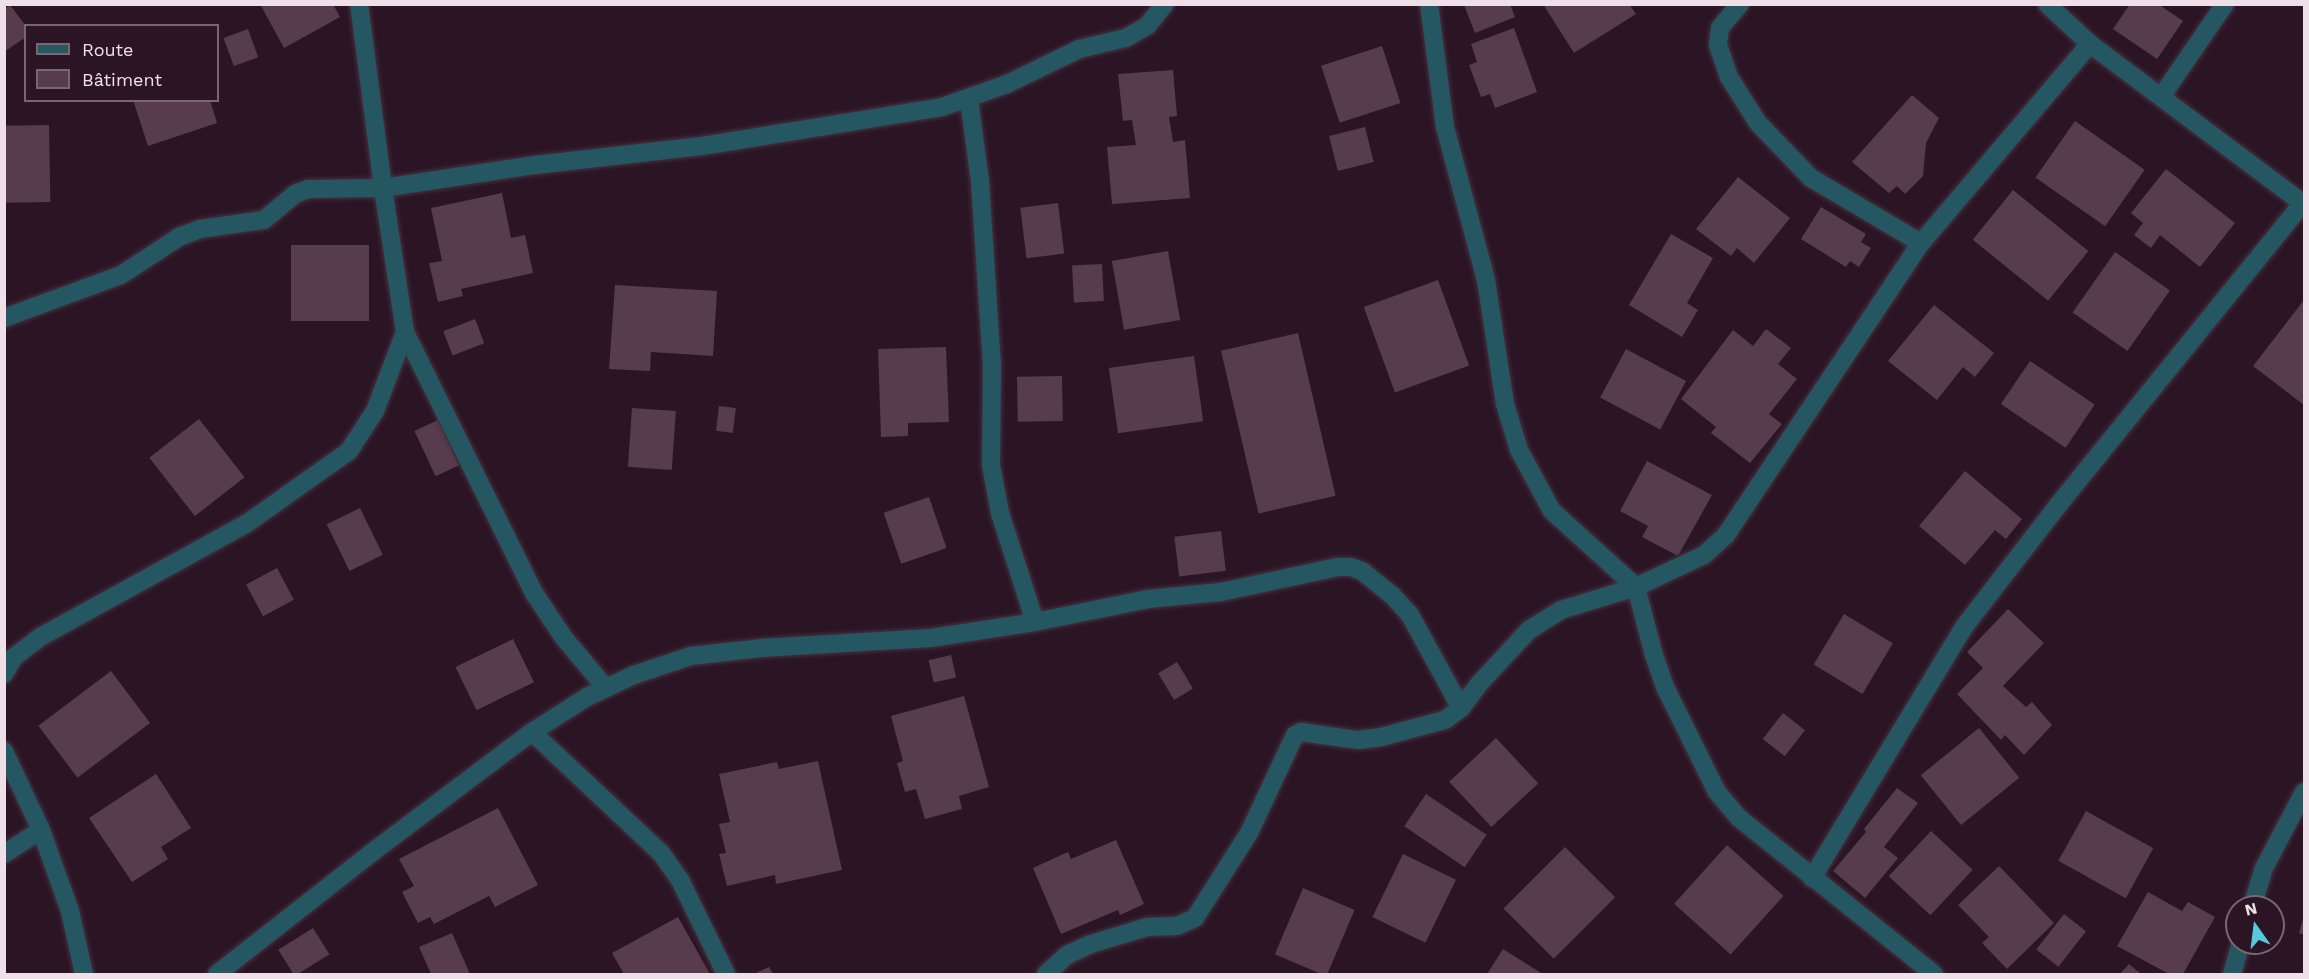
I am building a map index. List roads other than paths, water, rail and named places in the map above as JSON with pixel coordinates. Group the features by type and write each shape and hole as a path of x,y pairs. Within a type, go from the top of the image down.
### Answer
{"street":[{"path":"4,318 121,275 179,237 200,230 264,220 295,194 308,189 383,188 535,165 702,146 942,107 1007,84 1079,49 1126,38 1147,26 1165,4"},
{"path":"1429,4 1445,127 1486,280 1505,404 1519,450 1552,511 1636,587 1654,655 1666,689 1717,792 1739,818 1934,975"},
{"path":"1740,4 1720,28 1718,45 1729,77 1758,123 1811,178 1921,243"},
{"path":"1812,878 1964,627 2059,504 2304,204 2090,44 2047,4"},
{"path":"2161,97 2225,4"},
{"path":"360,5 383,188 405,332 534,593 564,638 606,688"},
{"path":"1046,975 1067,955 1091,944 1147,927 1177,926 1195,918 1249,833 1295,735 1301,732 1358,740 1381,737 1445,720 1461,708 1479,684 1529,630 1561,610 1636,587 1704,555 1726,535 1921,243 2090,44"},
{"path":"969,99 980,181 992,368 992,465 1003,524 1035,622"},
{"path":"4,674 14,657 42,636 246,524 349,451 375,411 405,332"},
{"path":"217,975 370,854 532,732 606,688 634,675 691,656 761,648 904,641 1035,622 1148,599 1221,592 1338,567 1351,567 1362,571 1410,615 1461,708"},
{"path":"532,732 661,854 681,882 726,975"},
{"path":"4,752 41,830 70,911 84,975"},
{"path":"2256,895 2263,870 2304,792"},
{"path":"4,854 41,830"},
{"path":"2232,975 2238,955"}]}
